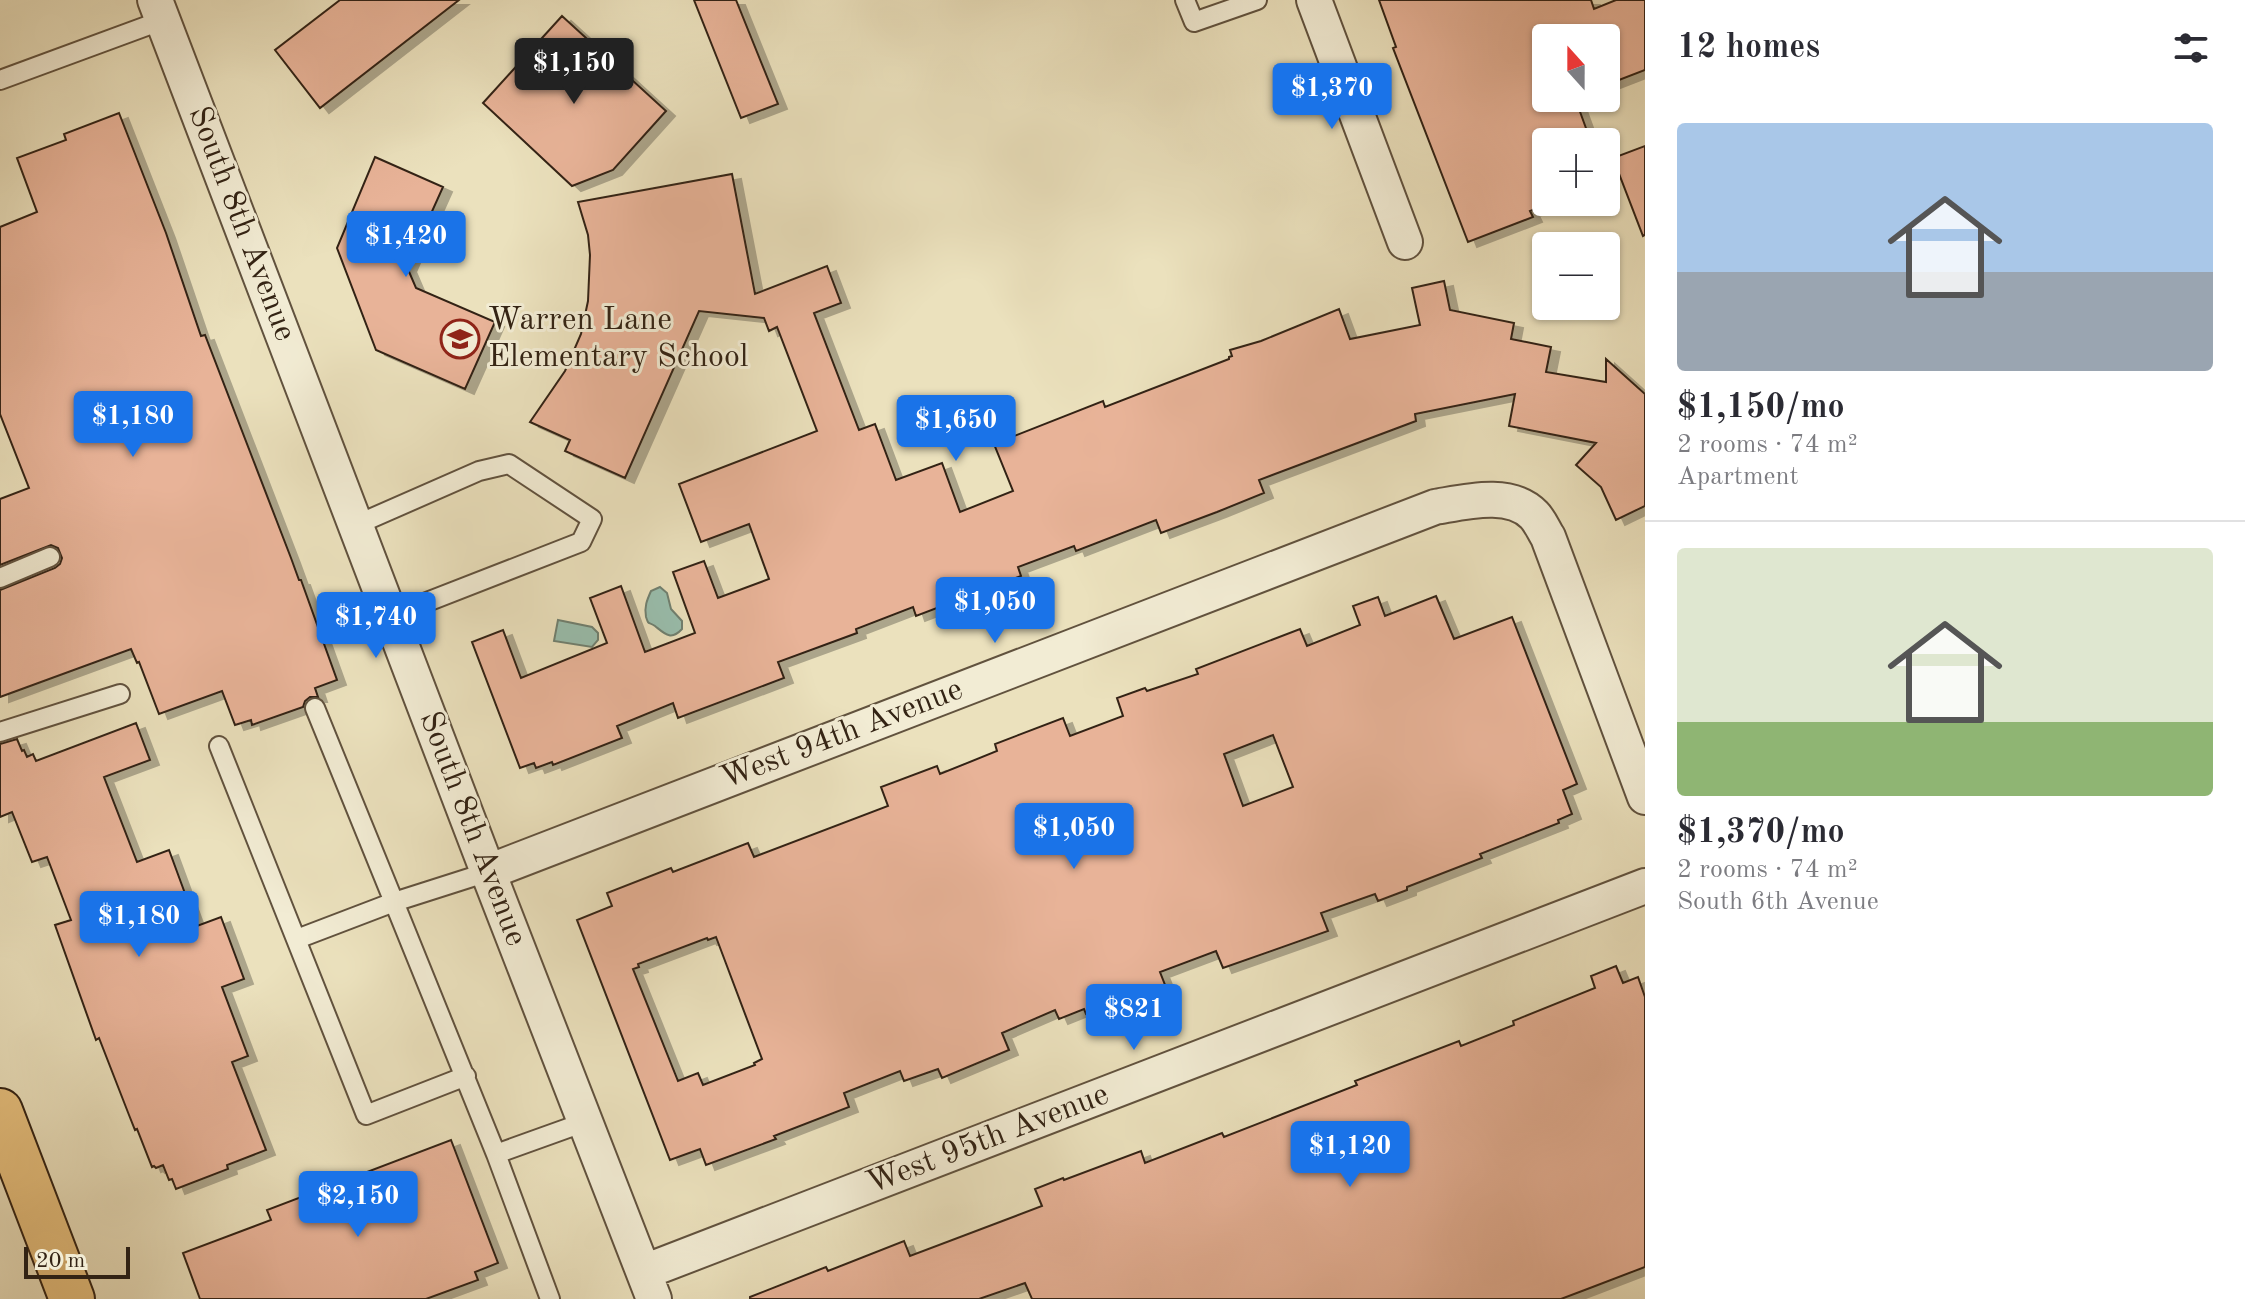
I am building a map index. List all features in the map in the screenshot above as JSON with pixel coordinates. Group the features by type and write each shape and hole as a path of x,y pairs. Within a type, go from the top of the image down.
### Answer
{"main road":[{"path":"0,1111 72,1299"}],"street":[{"path":"1314,0 1405,242"},
{"name":"South 8th Avenue","path":"159,10 649,1286"},
{"name":"West 94th Avenue","path":"488,872 1435,507 1476,500 1515,503 1534,515 1548,537 1645,797"},
{"name":"West 95th Avenue","path":"649,1286 1645,886"}],"lane":[{"path":"1185,0 1194,22 1257,0"},
{"path":"0,80 159,10"},
{"path":"356,525 479,471 509,464 592,519 581,542 391,616"},
{"path":"0,578 50,557"},
{"path":"0,732 120,694"},
{"path":"315,708 466,1076 550,1299"},
{"path":"219,746 366,1115 466,1076"},
{"path":"297,939 394,902 488,872"},
{"path":"496,1154 585,1122"}],"shaded area":[{"path":"660,587 667,593 671,609 682,621 682,629 675,635 665,634 646,617 651,591"},
{"path":"558,620 592,627 598,633 598,640 592,647 554,641"}],"building":[{"path":"340,0 459,0 320,108 275,50"},
{"path":"694,0 736,0 778,104 741,118"},
{"path":"1379,0 1591,0 1594,9 1616,0 1645,0 1645,70 1620,80 1620,24 1532,24 1532,112 1580,112 1586,128 1532,128 1530,211 1533,217 1468,242 1393,48 1396,47"},
{"path":"562,16 666,111 613,170 572,186 483,103"},
{"path":"119,113 166,233 201,336 205,335 337,680 315,688 318,697 310,697 303,707 252,725 251,720 235,725 222,691 159,714 131,649 0,697 0,590 55,568 62,558 58,548 51,545 0,565 0,499 29,488 0,414 0,227 37,212 17,158 66,140 64,134"},
{"path":"1645,146 1643,236 1620,176 1620,155"},
{"path":"375,157 443,187 407,267 416,288 495,322 465,389 376,350 337,248"},
{"path":"732,174 755,294 827,266 841,303 814,313 859,430 875,424 896,480 942,463 960,512 1013,491 994,444 1103,401 1105,407 1229,359 1232,356 1230,350 1261,341 1339,309 1350,339 1420,325 1412,288 1444,281 1450,310 1514,323 1511,339 1551,347 1546,372 1606,382 1606,359 1645,394 1645,506 1616,520 1601,487 1576,465 1596,443 1509,426 1515,394 1415,414 1416,421 1259,480 1264,493 1217,512 1161,533 1156,520 1076,551 1074,546 1018,567 1021,576 916,616 913,607 856,629 857,633 778,662 784,678 678,718 673,703 617,726 622,738 553,765 552,762 536,768 534,763 520,768 472,642 503,630 521,678 607,643 590,598 621,586 645,652 695,633 673,572 704,561 718,598 769,579 749,524 701,542 679,484 817,431 777,327 769,331 764,318 699,311 625,478 565,451 570,440 530,422 565,371 581,334 588,301 590,255 588,235 578,202"},
{"path":"1436,596 1454,639 1512,617 1577,784 1563,790 1572,814 1558,820 1559,823 1480,854 1482,858 1407,887 1407,890 1378,901 1375,894 1321,913 1328,931 1223,968 1216,951 1160,972 1167,990 1099,1016 1097,1010 1086,1014 1084,1009 1059,1019 1055,1010 1002,1033 1009,1050 942,1078 938,1069 904,1081 900,1071 844,1093 849,1107 774,1136 776,1139 706,1165 700,1149 670,1160 577,920 612,906 607,893 748,843 754,857 888,806 881,787 937,766 940,774 997,751 995,744 1063,718 1070,736 1123,716 1117,698 1198,674 1196,669 1300,629 1307,646 1360,625 1353,606 1378,597 1385,616","holes":["1273,735 1293,787 1243,806 1224,754","716,937 762,1059 755,1065 703,1085 698,1073 678,1081 633,969 639,967 638,964"]},
{"path":"136,723 150,760 104,777 137,862 169,850 197,926 221,917 244,979 222,987 248,1056 232,1062 266,1150 176,1189 163,1165 152,1167 99,1038 96,1040 55,925 71,920 47,857 32,862 12,812 0,817 0,744 17,739 27,757 33,754 36,761"},
{"path":"1616,966 1623,983 1638,977 1645,997 1645,1267 1561,1299 1032,1299 1025,1283 979,1299 750,1299 826,1267 828,1271 904,1241 910,1256 1042,1206 1035,1189 1063,1178 1141,1151 1145,1163 1222,1133 1224,1137 1459,1041 1461,1046 1595,988 1591,976"},
{"path":"451,1140 498,1263 475,1272 478,1280 426,1299 200,1299 183,1253 271,1220 267,1210"}],"place":[{"name":"Warren Lane Elementary School","path":"460,339"}]}
